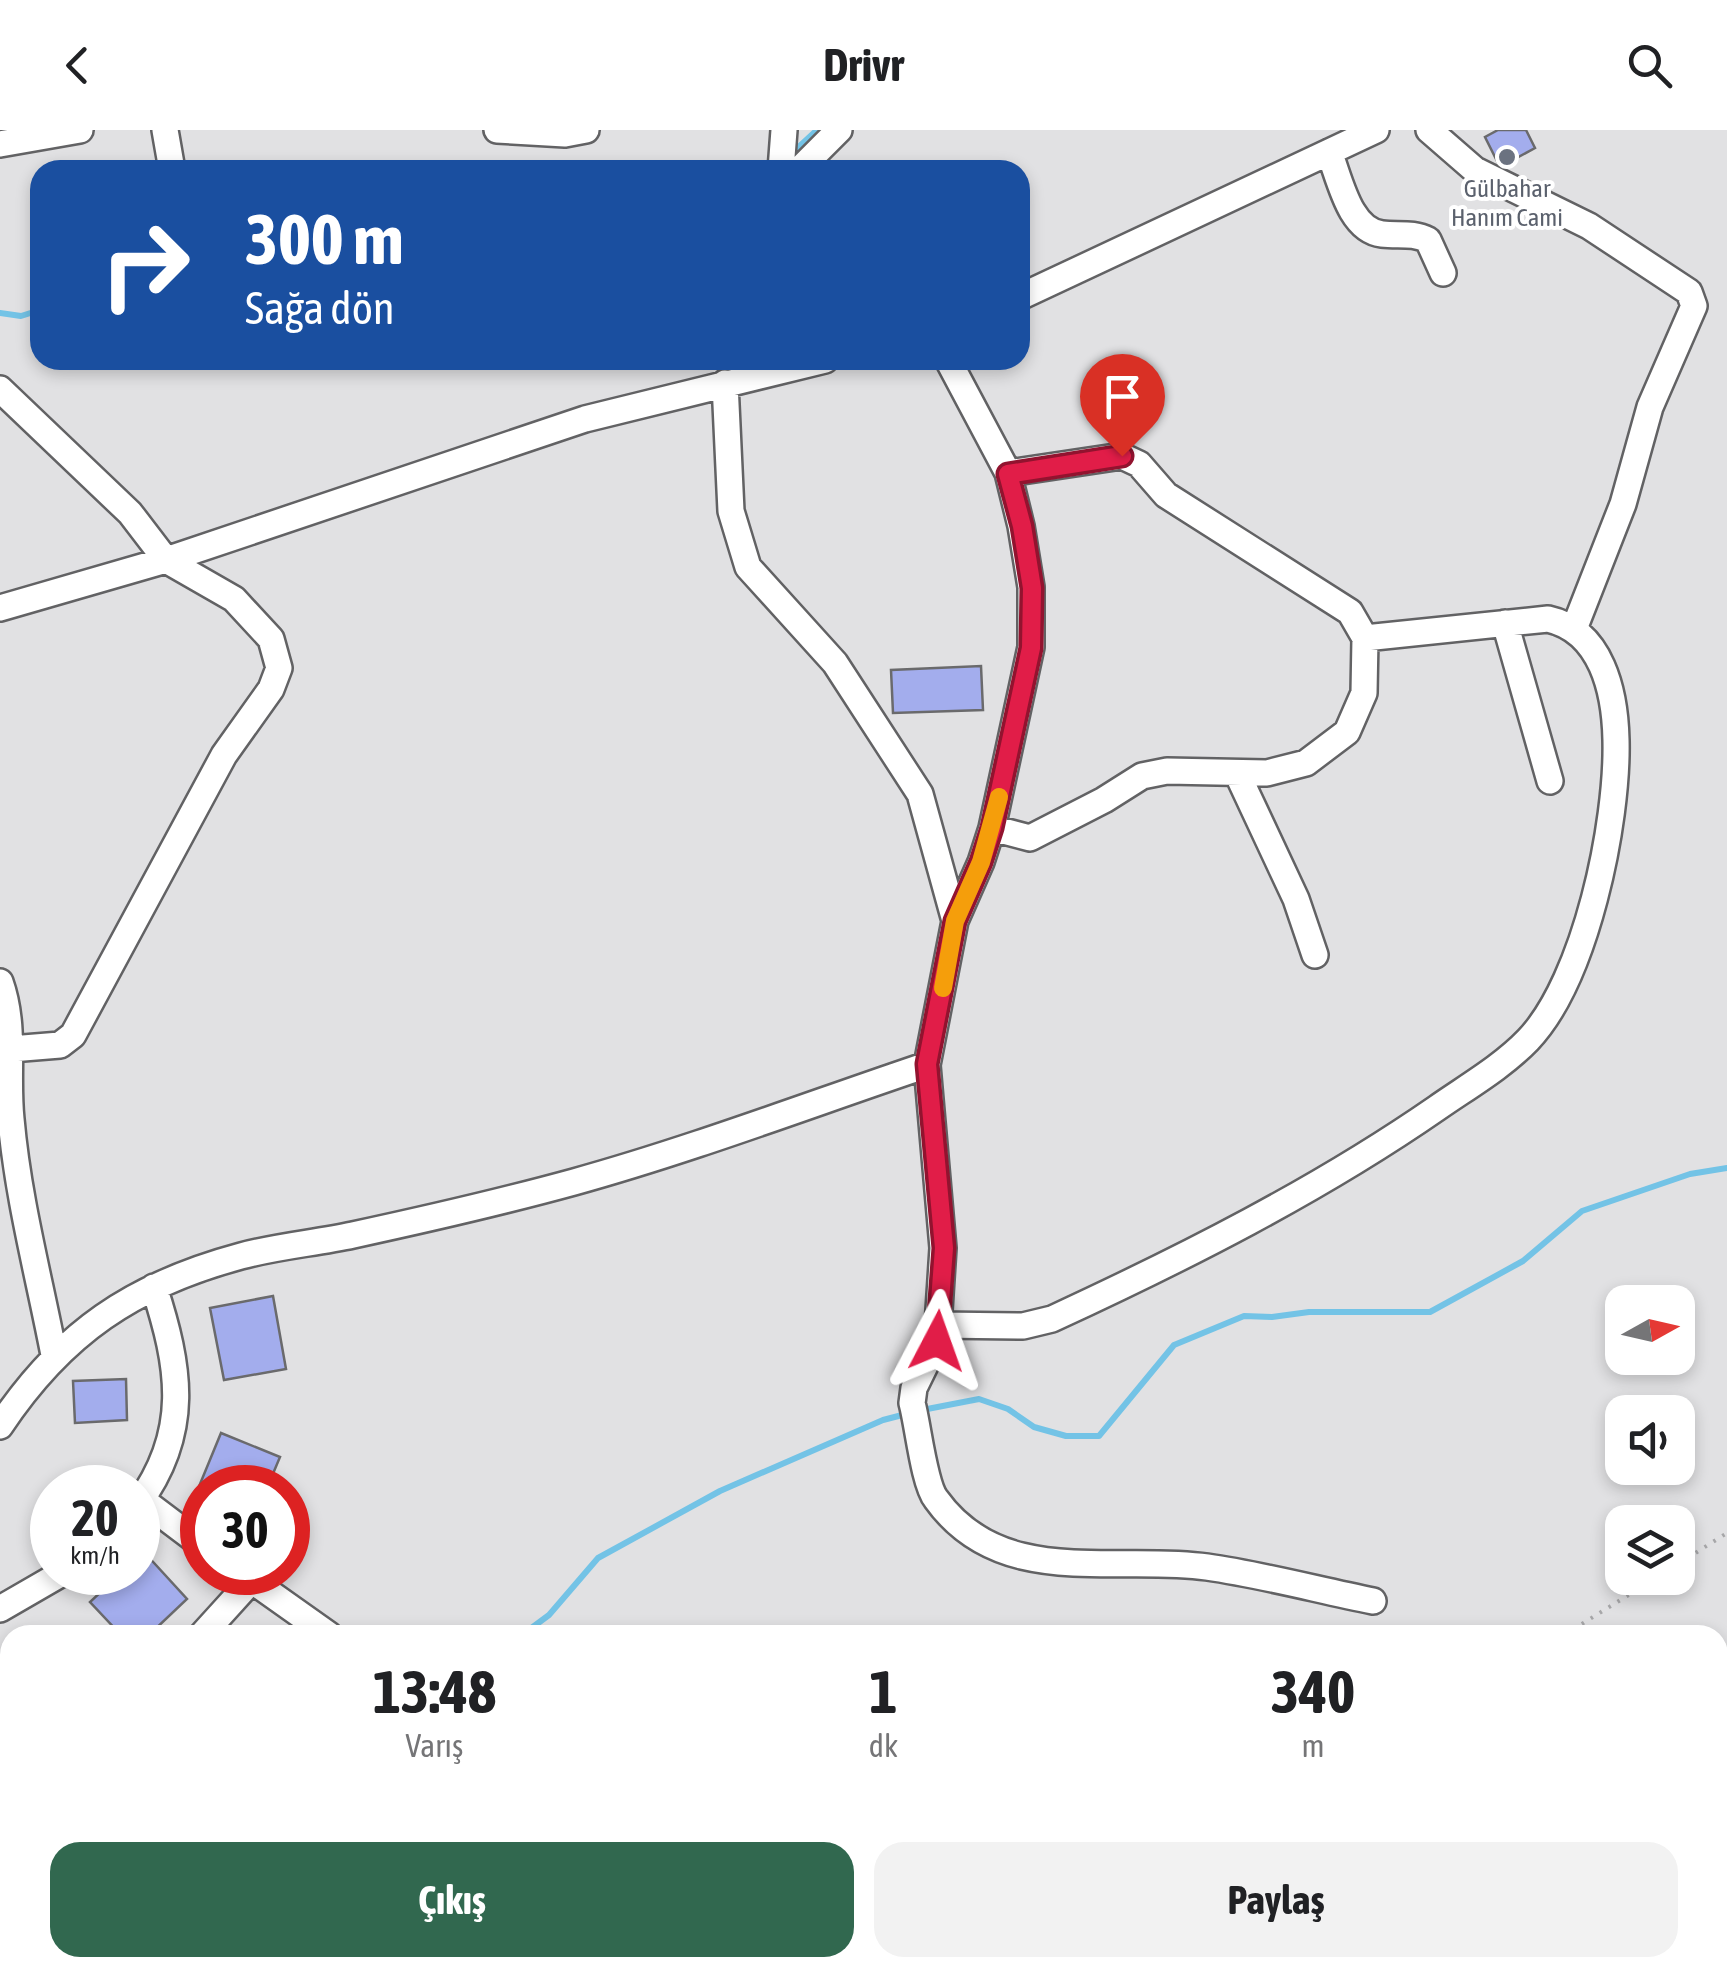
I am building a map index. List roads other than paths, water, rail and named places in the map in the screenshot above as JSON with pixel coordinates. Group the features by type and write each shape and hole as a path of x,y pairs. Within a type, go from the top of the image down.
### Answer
{"street":[{"path":"0,144 80,130"},
{"path":"165,130 170,160"},
{"path":"497,130 586,130"},
{"path":"810,160 839,130"},
{"path":"1030,292 1376,130"},
{"path":"1429,130 1475,170 1589,226 1688,292 1694,306 1650,407 1623,504 1574,628"},
{"path":"1329,152 1361,224 1376,233 1415,235 1428,240 1444,274"},
{"path":"0,608 166,560 586,420 762,370"},
{"path":"953,370 1008,474 1032,588 1031,648 992,828 955,921 927,1064 944,1248 937,1341 914,1388 915,1414 932,1495 964,1527 1014,1555 1050,1563 1205,1567 1373,1601"},
{"path":"725,383 731,511 748,567 835,663 920,794 955,921"},
{"path":"0,389 130,513 166,560 234,599 271,639 279,668 271,688 224,755 73,1035 60,1045 11,1049"},
{"path":"992,828 1030,838 1142,776 1167,771 1267,773 1306,763 1346,732 1364,692 1365,638 1350,612 1166,495 1139,464 1122,456 1008,474"},
{"path":"938,1325 1024,1326 1052,1319 1114,1290 1370,1154 1482,1078 1528,1040 1551,1008 1583,942 1606,844 1617,762 1615,716 1603,664 1574,628 1548,618 1365,638"},
{"path":"1505,623 1550,781"},
{"path":"1236,773 1296,899 1315,955"},
{"path":"0,982 6,1000 11,1049 10,1116 17,1168 54,1355"},
{"path":"0,1426 54,1355 94,1322 154,1287 244,1255 421,1221 580,1180 927,1064"},
{"path":"154,1287 174,1352 177,1395 167,1451 160,1465"},
{"path":"0,1609 30,1592"},
{"path":"210,1625 232,1595"},
{"path":"272,1595 315,1625"}],"waterway":[{"path":"790,155 817,130"},
{"path":"0,313 30,313"},
{"path":"922,1410 979,1399 1008,1409 1034,1427 1066,1436 1099,1436 1174,1345 1244,1316 1430,1312 1523,1261 1582,1211 1690,1174 1727,1168"},
{"path":"536,1625 549,1615 598,1558 720,1491 883,1420 910,1413"}],"place":[{"name":"Gülbahar Hanım Cami","path":"1507,157"}]}
